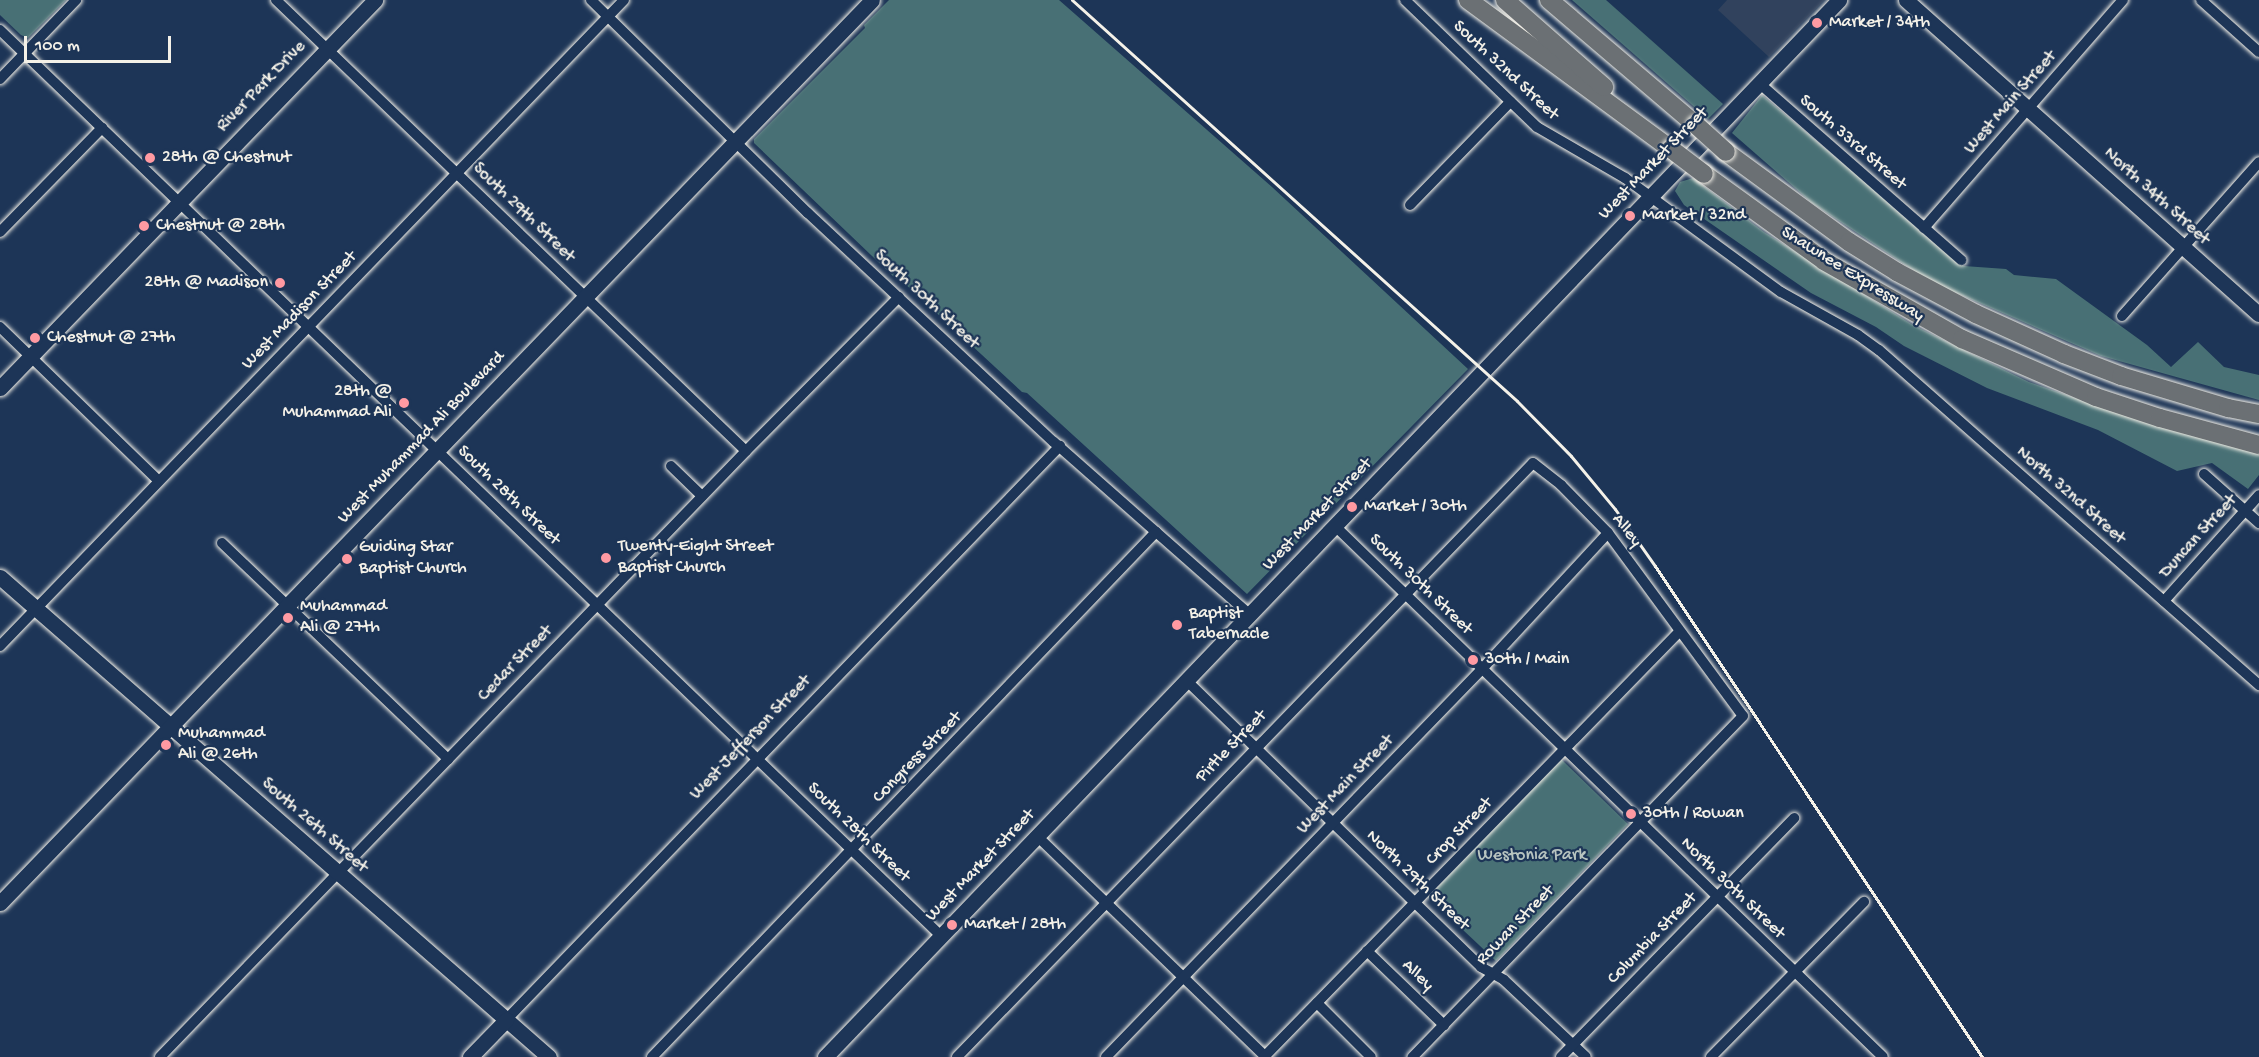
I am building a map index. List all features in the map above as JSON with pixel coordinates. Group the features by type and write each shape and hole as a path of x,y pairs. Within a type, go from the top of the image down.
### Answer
{"highway":[{"path":"1468,0 1671,149"},
{"name":"Shawnee Expressway","path":"1505,0 1671,149 1824,261 1962,339 2096,397 2160,418 2259,445"},
{"name":"Shawnee Expressway","path":"1551,0 1726,152 1849,242 1897,272 1976,314 2064,354 2121,376 2228,408 2259,414"}],"street":[{"path":"0,79 76,0"},
{"name":"South 29th Street","path":"276,0 746,451"},
{"name":"River Park Drive","path":"0,388 375,0"},
{"name":"South 30th Street","path":"591,0 808,213 1060,446 1248,614"},
{"name":"West Madison Street","path":"0,646 624,0"},
{"name":"West Muhammad Ali Boulevard","path":"0,903 872,0"},
{"name":"South 32nd Street","path":"1405,0 1537,127 1625,178 1781,292 1858,335"},
{"name":"West Market Street","path":"825,1057 1839,0"},
{"name":"North 34th Street","path":"1906,0 2259,314"},
{"name":"West Main Street","path":"1924,228 2123,0"},
{"path":"2201,0 2259,52"},
{"name":"South 28th Street","path":"0,30 941,936"},
{"name":"South 33rd Street","path":"1759,82 1960,260"},
{"path":"1410,205 1510,102"},
{"path":"0,232 102,128"},
{"path":"2122,315 2259,162"},
{"name":"Cedar Street","path":"160,1057 702,496 898,297"},
{"path":"0,327 159,481"},
{"name":"North 32nd Street","path":"1858,335 1887,357 2259,684"},
{"name":"West Jefferson Street","path":"470,1057 1060,446"},
{"name":"Alley","path":"1533,463 1561,485 1608,533 1743,716"},
{"name":"Pirtle Street","path":"957,1057 1255,747 1533,463"},
{"path":"671,466 702,496"},
{"path":"2204,474 2259,523"},
{"name":"Duncan Street","path":"2164,601 2259,495"},
{"name":"South 30th Street","path":"1334,525 1482,669"},
{"name":"Congress Street","path":"652,1057 1156,532"},
{"name":"West Main Street","path":"1106,1057 1482,669 1608,533"},
{"path":"222,543 448,759"},
{"name":"South 26th Street","path":"0,577 549,1057"},
{"name":"Crop Street","path":"1265,1057 1680,631"},
{"name":"North 30th Street","path":"1482,669 1882,1057"},
{"path":"1186,680 1333,823"},
{"name":"Rowan Street","path":"1413,1057 1743,716"},
{"name":"Columbia Street","path":"1561,1057 1794,818"},
{"name":"North 29th Street","path":"1333,823 1481,966 1504,980 1586,1057"},
{"path":"1037,836 1265,1057"},
{"path":"1711,1057 1864,902"},
{"name":"Alley","path":"1367,951 1444,1025"},
{"path":"1317,1003 1371,1057"}],"shaded area":[{"path":"1727,0 1824,0 1769,57 1718,10"}],"green space":[{"path":"0,0 66,0 28,38 21,35 0,15"},
{"path":"889,0 1059,0 1272,187 1468,369 1247,594 1027,393 1022,392 903,282 895,278 754,143 754,139 865,28 864,25"},
{"path":"1572,0 1606,0 1723,104 1708,119"},
{"path":"1762,95 1964,266 2006,269 2014,275 2056,279 2147,345 2171,367 2198,342 2224,367 2259,375 2259,400 2101,356 1931,282 1812,203 1732,133"},
{"path":"1693,178 1764,232 1913,325 2029,382 2130,417 2259,454 2259,475 2248,489 2212,463 2177,471 2098,430 1987,388 1904,346 1876,327 1811,293 1684,205 1675,191 1680,182"},
{"name":"Westonia Park","path":"1561,759 1628,824 1496,961 1428,897"}],"railway":[{"path":"1072,0 1517,401 1571,456 1615,509 1655,566 1982,1057"}],"place":[{"name":"Market / 34th","path":"1817,23"},
{"name":"28th @ Chestnut","path":"150,158"},
{"name":"Market / 32nd","path":"1630,216"},
{"name":"Chestnut @ 28th","path":"144,226"},
{"name":"28th @ Madison","path":"280,283"},
{"name":"Chestnut @ 27th","path":"35,338"},
{"name":"28th @ Muhammad Ali","path":"404,403"},
{"name":"Market / 30th","path":"1352,507"},
{"name":"Twenty-Eight Street Baptist Church","path":"606,558"},
{"name":"Guiding Star Baptist Church","path":"347,559"},
{"name":"Muhammad Ali @ 27th","path":"288,618"},
{"name":"Baptist Tabernacle","path":"1177,625"},
{"name":"30th / Main","path":"1473,660"},
{"name":"Muhammad Ali @ 26th","path":"166,745"},
{"name":"30th / Rowan","path":"1631,814"},
{"name":"Market / 28th","path":"952,925"}]}
